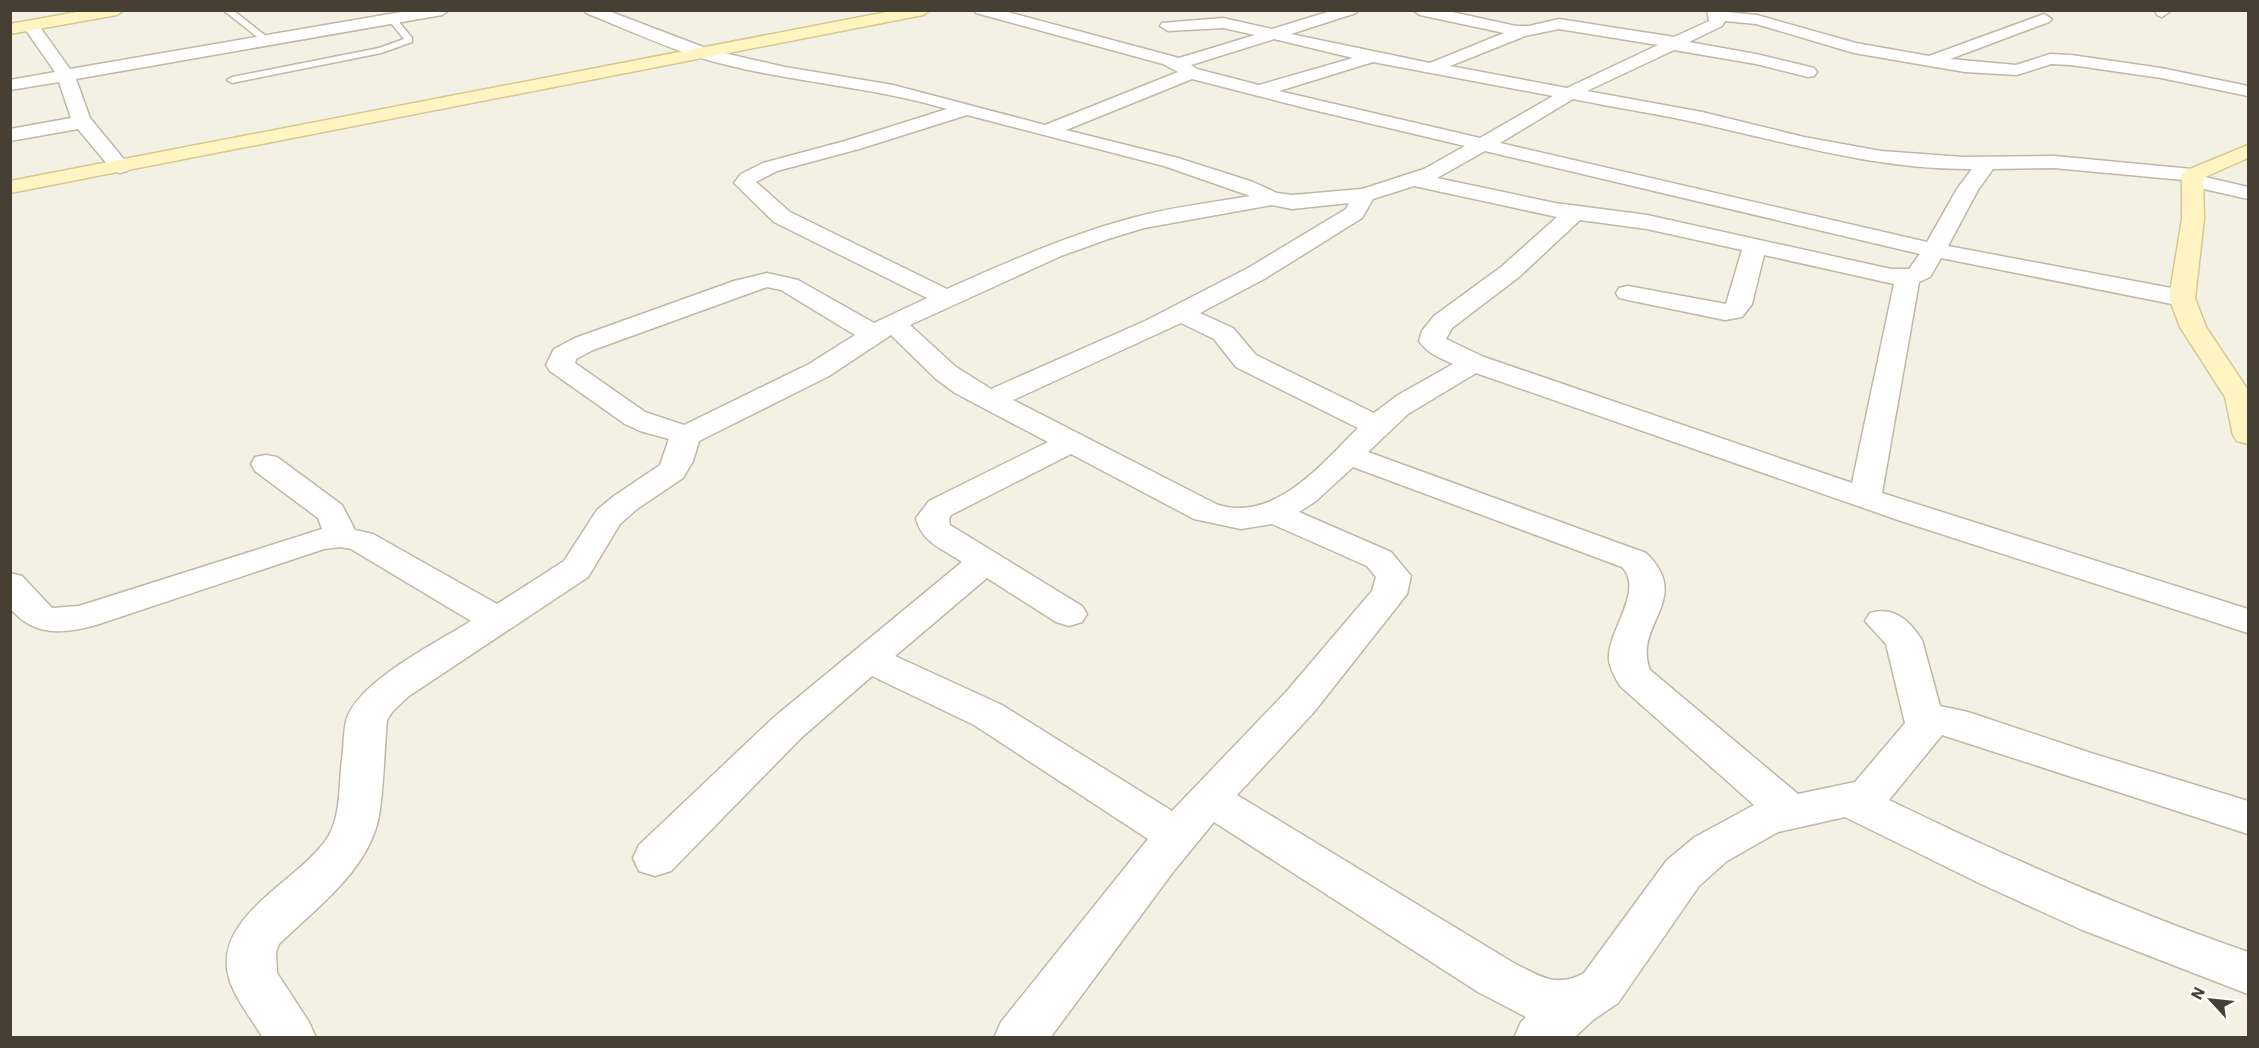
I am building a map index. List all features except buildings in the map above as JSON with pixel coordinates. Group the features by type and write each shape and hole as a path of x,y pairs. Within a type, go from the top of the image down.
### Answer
{"street":[{"path":"10,30 117,10"},
{"path":"10,85 321,32 392,16 442,10"},
{"path":"591,10 706,54 785,72 892,90 1171,162 1245,186 1272,199 1292,202 1365,195 1431,173 1568,95 1717,23 1716,13 1749,19 1854,48 1930,61 2018,70 2050,59 2071,60 2161,73 2248,91"},
{"path":"10,188 923,10"},
{"path":"981,10 1185,68 1259,92 1933,250 2182,298"},
{"path":"1047,131 1185,68 1351,10"},
{"path":"1420,10 1523,31"},
{"path":"303,18 321,32"},
{"path":"1930,61 2044,19"},
{"path":"1168,26 1212,22 1372,57 1702,118 1849,152 1924,161 2054,162 2192,178 2248,193"},
{"path":"1431,68 1523,31 1559,24 1756,59 1808,72"},
{"path":"31,26 66,76 76,111 120,166"},
{"path":"1259,92 1372,57"},
{"path":"946,298 782,217 745,183 755,173 770,167 852,145 966,109"},
{"path":"10,135 83,122"},
{"path":"2192,178 2248,151"},
{"path":"1413,179 1575,213 1647,222 1872,273 1908,276 1921,272 1968,189 1987,163"},
{"path":"2192,178 2193,219 2182,298 2193,327 2239,383 2239,397 2248,435"},
{"path":"990,400 1180,314 1257,273 1354,213 1365,195"},
{"path":"291,1038 253,977 252,952 259,933 328,868 348,843 357,817 367,719 379,701 395,687 576,569 592,546 601,527 611,515 672,471 679,461 682,441 687,435 819,370 883,328 1053,251 1100,234 1192,212 1272,199"},
{"path":"1575,213 1510,272 1435,331 1432,341 1442,349 1474,363 1865,498 2248,621"},
{"path":"1628,293 1733,312 1739,304 1754,248"},
{"path":"1865,498 1908,276"},
{"path":"687,435 650,425 635,418 560,365 564,355 584,344 743,286 767,280 789,285 883,328 965,387 1206,512 1223,517 1248,519 1273,512 1304,495 1378,426 1411,399 1474,363"},
{"path":"1180,314 1217,330 1228,338 1237,353 1246,361 1378,426"},
{"path":"1069,614 936,530 932,518 940,508 1071,442"},
{"path":"1348,455 1634,561 1645,571 1649,586 1629,646 1628,662 1634,677 1791,813"},
{"path":"266,464 330,512 336,521 341,537"},
{"path":"1019,1038 1157,859 1209,798 1300,702 1389,594 1394,576 1380,559 1273,512"},
{"path":"10,584 39,618 57,622 83,617 320,539 341,537 361,541 498,620"},
{"path":"655,858 787,728 985,561"},
{"path":"1883,621 1903,640 1926,726"},
{"path":"868,659 988,715 1177,836"},
{"path":"1539,1038 1575,1004 1601,988 1683,873 1711,849 1767,818 1869,795 1926,726 1936,720 1954,722 2081,765 2248,817"},
{"path":"1209,798 1495,977 1540,1000 1575,1004"},
{"path":"1850,801 1960,856 2078,910 2248,974"}],"lane":[{"path":"227,10 268,41"},
{"path":"232,81 381,50 409,40 392,16"}]}
